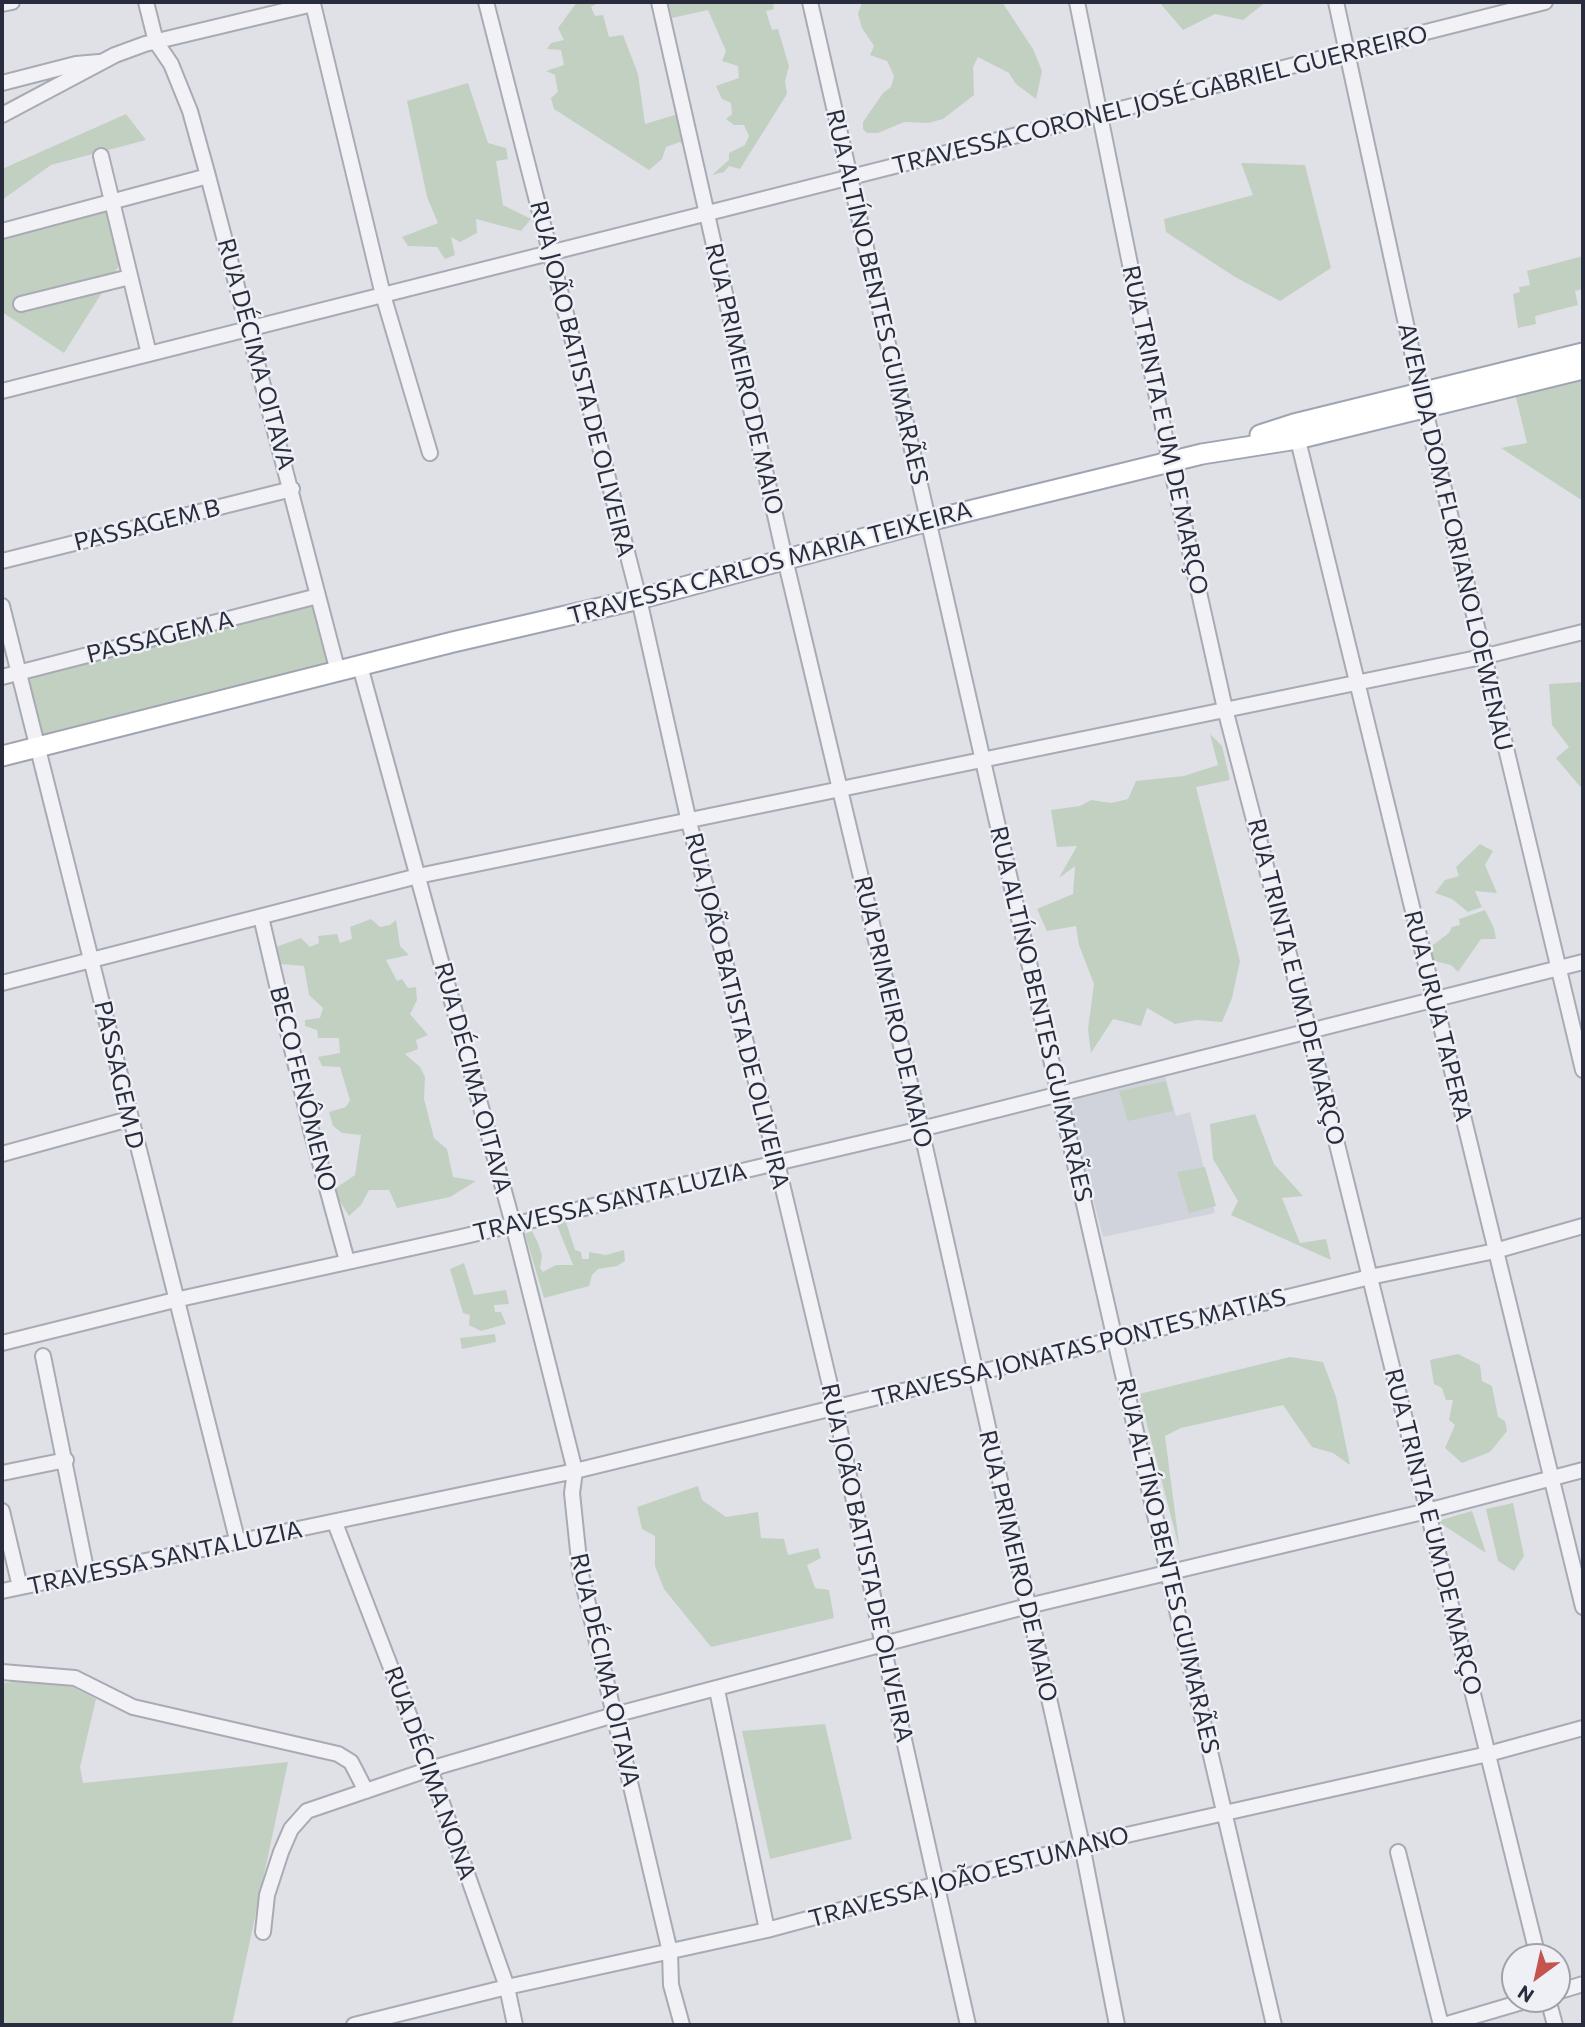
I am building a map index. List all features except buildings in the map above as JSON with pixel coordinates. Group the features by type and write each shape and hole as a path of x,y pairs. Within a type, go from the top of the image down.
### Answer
{"main road":[{"name":"TRAVESSA CARLOS MARIA TEIXEIRA","path":"2,756 639,599 928,521 1422,400 1583,353"},
{"name":"TRAVESSA CARLOS MARIA TEIXEIRA","path":"1422,400 1583,369"}],"street":[{"path":"2,4 12,2"},
{"name":"RUA DÉCIMA OITAVA","path":"146,2 156,42 171,64 190,111 292,489 338,672"},
{"name":"RUA JOÃO BATISTA DE OLIVEIRA","path":"486,2 639,599 689,822 778,1163 835,1406 883,1646 968,2025"},
{"name":"RUA PRIMEIRO DE MAIO","path":"659,2 785,559 921,1129 1082,1845 1117,2025"},
{"name":"RUA ALTÍNO BENTES GUIMARÃES","path":"810,2 848,178 1274,2025"},
{"name":"RUA TRINTA E UM DE MARÇO","path":"1077,2 1170,462 1225,709 1310,1031 1535,1943"},
{"name":"AVENIDA DOM FLORIANO LOEWENAU","path":"1336,2 1422,400 1583,1070"},
{"name":"TRAVESSA CORONEL JOSÉ GABRIEL GUERREIRO","path":"2,391 1545,2"},
{"path":"2,115 104,62 156,42 313,4 383,295 430,453"},
{"path":"2,83 76,64 104,62"},
{"path":"101,156 149,354"},
{"path":"2,231 208,176"},
{"path":"21,304 130,277"},
{"name":"RUA URUA TAPERA","path":"1296,432 1583,1607"},
{"name":"PASSAGEM B","path":"2,561 292,489"},
{"name":"PASSAGEM A","path":"2,677 318,596"},
{"name":"PASSAGEM D","path":"2,607 40,747 129,1119 238,1543"},
{"path":"2,983 418,876 1482,657 1583,632"},
{"name":"RUA DÉCIMA OITAVA","path":"360,666 513,1224 575,1471 572,1493 580,1570 670,1952 670,1978 682,2025"},
{"name":"BECO FENÔMENO","path":"261,917 312,1130 347,1261"},
{"name":"TRAVESSA SANTA LUZIA","path":"2,1343 175,1300 921,1129 1583,962"},
{"path":"2,1154 129,1119"},
{"name":"TRAVESSA JONATAS PONTES MATIAS","path":"575,1471 1370,1277 1495,1251 1583,1226"},
{"path":"43,1356 87,1574"},
{"path":"2,1473 66,1460"},
{"path":"263,1932 267,1895 291,1829 307,1811 430,1769 614,1715 1028,1606 1427,1511 1583,1470"},
{"name":"TRAVESSA SANTA LUZIA","path":"2,1591 335,1523 469,1491 575,1471"},
{"path":"2,1511 20,1587"},
{"name":"RUA DÉCIMA NONA","path":"335,1523 430,1769 507,1987 515,2025"},
{"path":"2,1672 75,1678 133,1707 338,1754 351,1762 366,1791"},
{"path":"717,1690 766,1930"},
{"name":"TRAVESSA JOÃO ESTUMANO","path":"363,2024 507,1987 766,1930 1082,1845 1488,1754 1583,1728"},
{"path":"1398,1852 1443,2025 1501,2008"}],"shaded area":[{"path":"1165,1076 1176,1116 1190,1112 1215,1213 1103,1237 1067,1098"}],"green space":[{"path":"577,2 600,2 591,7 595,16 603,15 609,37 623,35 638,74 645,124 678,114 685,147 680,142 666,147 662,159 649,170 554,109 551,98 558,92 555,75 546,71 564,65 561,50 547,49 551,43 564,40 558,28"},
{"path":"668,2 773,2 774,9 766,11 772,30 778,29 789,66 785,81 787,94 740,169 729,166 724,172 712,175 729,160 729,153 745,145 749,136 744,125 734,125 726,119 732,114 731,103 722,99 716,86 739,78 738,66 722,61 726,51 708,10 672,18"},
{"path":"862,2 1002,2 1033,49 1042,71 1036,99 1016,84 1009,73 978,57 973,67 974,95 943,119 928,123 904,122 878,133 867,133 863,129 863,122 883,93 891,87 894,76 887,61 870,55 874,46 862,28 858,14"},
{"path":"1159,2 1266,2 1243,20 1215,14 1183,30"},
{"path":"468,83 488,143 506,148 508,159 496,161 503,205 531,219 521,231 476,219 477,233 460,242 451,237 455,255 445,259 437,247 408,246 402,237 438,223 427,197 407,101"},
{"path":"126,114 146,140 51,165 2,200 2,169"},
{"path":"1241,163 1305,165 1331,268 1280,301 1235,277 1166,232 1164,219 1253,195"},
{"path":"111,203 126,261 120,264 64,353 2,312 2,232"},
{"path":"1583,256 1583,289 1575,291 1578,305 1535,316 1536,324 1518,328 1513,294 1520,292 1519,287 1530,285 1527,271"},
{"path":"1583,378 1583,501 1501,448 1527,443 1514,389"},
{"path":"315,604 329,663 40,736 24,676"},
{"path":"1583,682 1583,790 1556,758 1569,747 1552,725 1549,684"},
{"path":"1210,734 1222,746 1230,780 1196,787 1240,961 1232,998 1222,1022 1197,1020 1175,1024 1147,1008 1141,1026 1113,1019 1091,1053 1088,1029 1094,984 1079,945 1076,926 1047,931 1037,909 1073,894 1075,866 1059,878 1077,846 1057,847 1051,810 1080,806 1091,800 1111,803 1128,799 1136,781 1184,776 1218,765"},
{"path":"1480,844 1493,851 1485,865 1497,893 1475,891 1482,907 1468,912 1452,899 1435,893 1445,880 1459,876 1456,867"},
{"path":"1485,910 1496,939 1481,939 1458,972 1451,965 1434,961 1429,948 1449,933 1452,927 1460,925 1459,919"},
{"path":"371,919 380,927 390,925 396,920 400,946 409,955 386,960 397,981 402,979 408,988 416,987 417,1000 410,1014 428,1035 416,1040 418,1049 405,1054 420,1067 425,1077 424,1099 434,1138 447,1149 453,1177 476,1181 450,1197 397,1208 389,1190 369,1190 361,1205 349,1216 333,1190 355,1175 361,1135 342,1133 333,1126 329,1112 346,1107 350,1100 340,1067 322,1066 318,1057 340,1053 339,1038 318,1038 317,1030 305,1026 305,1020 320,1018 323,1008 309,995 304,966 280,964 277,961 276,947 301,938 310,947 319,943 318,936 337,934 340,943 352,939 350,927"},
{"path":"1166,1081 1173,1111 1128,1121 1119,1091"},
{"path":"1255,1114 1274,1164 1303,1196 1282,1198 1300,1243 1326,1239 1331,1260 1231,1215 1238,1201 1213,1159 1210,1124"},
{"path":"1205,1167 1216,1206 1189,1213 1177,1172"},
{"path":"566,1222 575,1250 581,1252 582,1259 589,1259 589,1252 606,1255 624,1250 625,1261 617,1266 598,1269 592,1275 589,1286 544,1298 525,1234 532,1231 538,1243 542,1256 540,1268 543,1272 556,1265 573,1265 557,1225"},
{"path":"464,1263 474,1295 506,1290 509,1304 494,1305 495,1312 501,1312 506,1324 481,1331 469,1325 470,1315 463,1313 450,1269"},
{"path":"495,1334 496,1342 462,1349 460,1338"},
{"path":"1458,1354 1480,1365 1482,1381 1492,1386 1498,1417 1505,1421 1507,1431 1490,1452 1462,1463 1445,1448 1455,1425 1449,1420 1453,1400 1446,1400 1442,1388 1434,1384 1430,1360"},
{"path":"1290,1357 1323,1362 1336,1397 1350,1465 1333,1453 1312,1447 1283,1405 1181,1428 1165,1436 1180,1551 1139,1394"},
{"path":"698,1486 702,1500 726,1517 758,1512 761,1538 784,1539 788,1555 818,1548 821,1558 807,1565 815,1588 829,1590 834,1618 711,1647 664,1589 655,1566 655,1536 642,1529 637,1507"},
{"path":"1513,1503 1524,1556 1514,1571 1498,1561 1486,1509"},
{"path":"1472,1511 1486,1553 1437,1521"},
{"path":"57,1679 96,1699 80,1767 83,1783 288,1762 232,2025 2,2025 2,1683"},
{"path":"825,1724 852,1839 770,1859 742,1731"}]}
